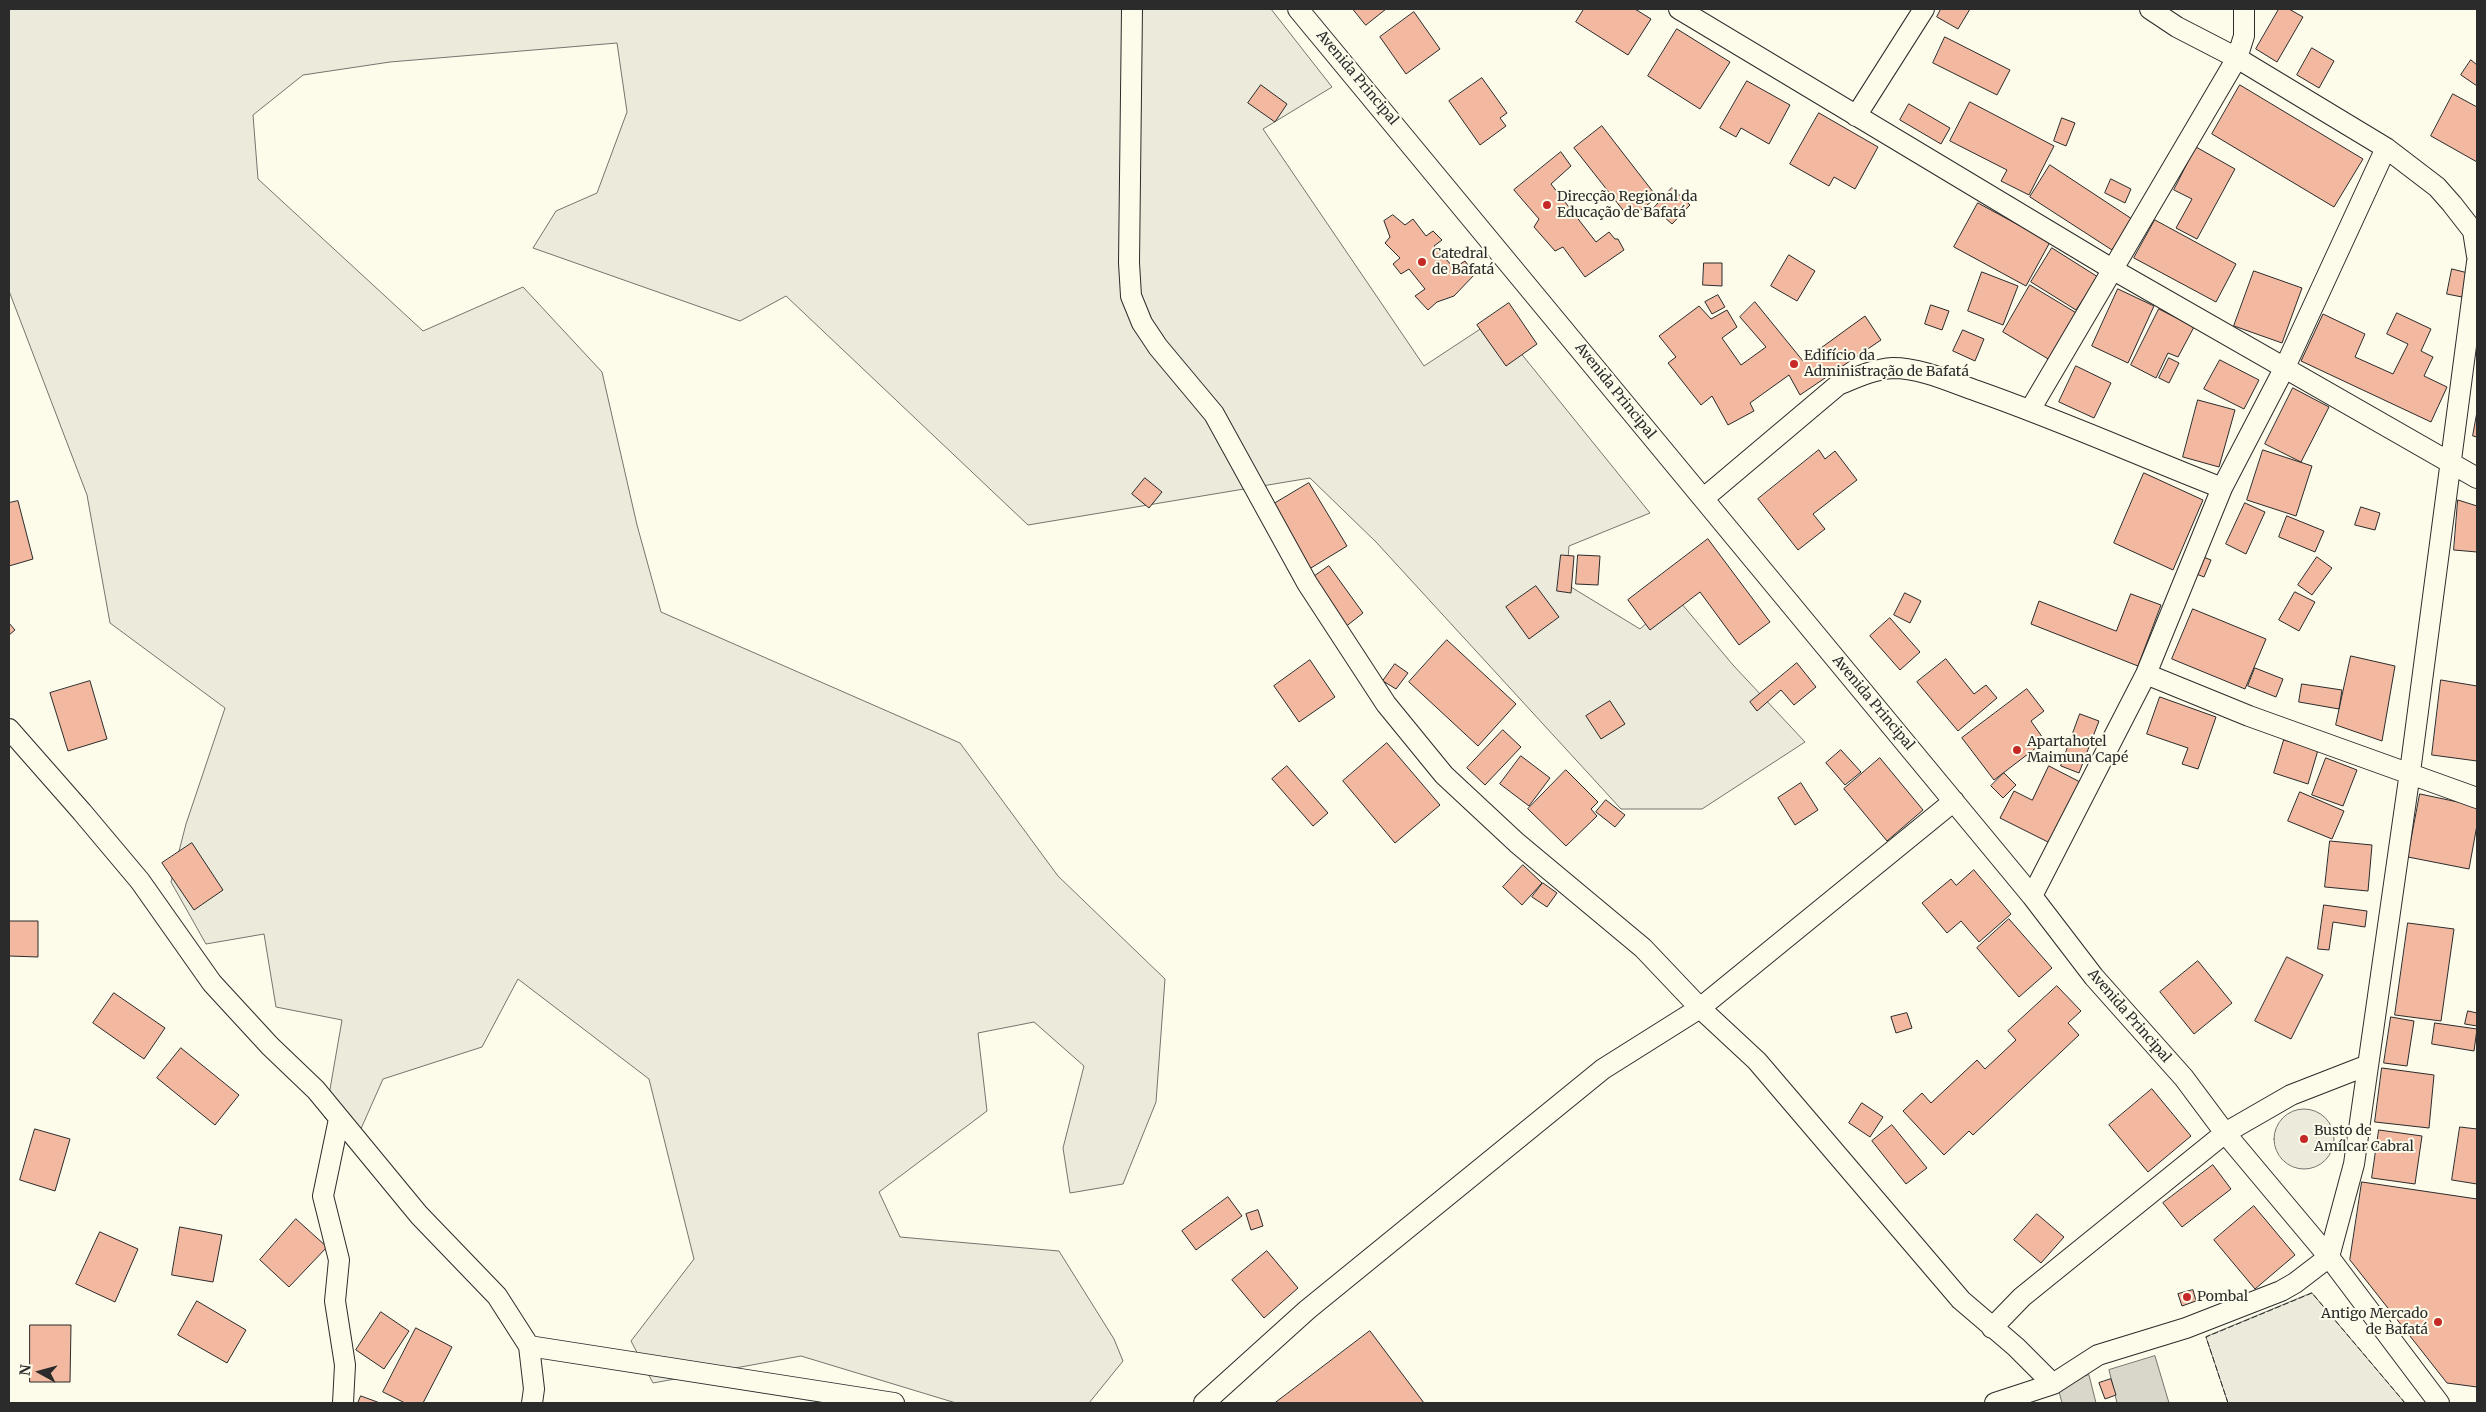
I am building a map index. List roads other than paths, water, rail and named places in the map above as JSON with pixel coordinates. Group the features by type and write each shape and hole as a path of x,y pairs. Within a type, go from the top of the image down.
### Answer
{"street":[{"path":"1132,9 1129,263 1131,296 1142,322 1158,347 1214,414 1307,583 1386,704 1444,775 1517,843 1643,948 1700,1008 1757,1061 1961,1300 2016,1347 2053,1384"},
{"name":"Avenida Principal","path":"1298,9 1954,801 2032,896 2094,977 2184,1078 2225,1133 2329,1257 2439,1403"},
{"path":"1679,9 2112,269 2285,366 2477,478"},
{"path":"1856,116 1924,9"},
{"path":"2150,9 2177,27 2237,58 2386,148 2437,188 2475,229 2477,256"},
{"path":"2030,410 2237,58 2244,36 2244,9"},
{"path":"2032,896 2146,674 2222,488 2285,366 2386,148"},
{"path":"1995,1403 2053,1384 2098,1355 2186,1328 2281,1291 2295,1283 2329,1257 2354,1164 2410,772 2477,262"},
{"path":"1704,498 1838,385 1864,374 1893,368 1931,375 2030,410 2136,455 2222,488"},
{"path":"2146,674 2249,716 2410,772 2477,798"},
{"path":"9,729 140,881 212,983 270,1046 316,1090 419,1215 497,1296 529,1346 534,1389 532,1403"},
{"path":"1204,1403 1307,1310 1603,1069 1700,1008 1954,801"},
{"path":"1992,1328 2022,1297 2225,1133 2291,1095 2368,1065"},
{"path":"339,1120 324,1196 339,1260 336,1301 345,1365 344,1403"},
{"path":"529,1346 894,1403"}],"place":[{"name":"Direcção Regional da Educação de Bafatá","path":"1547,205"},
{"name":"Catedral de Bafatá","path":"1422,262"},
{"name":"Edifício da Administração de Bafatá","path":"1794,364"},
{"name":"Apartahotel Maimuna Capé","path":"2017,750"},
{"name":"Busto de Amílcar Cabral","path":"2304,1139"},
{"name":"Pombal","path":"2187,1297"},
{"name":"Antigo Mercado de Bafatá","path":"2438,1322"}]}
